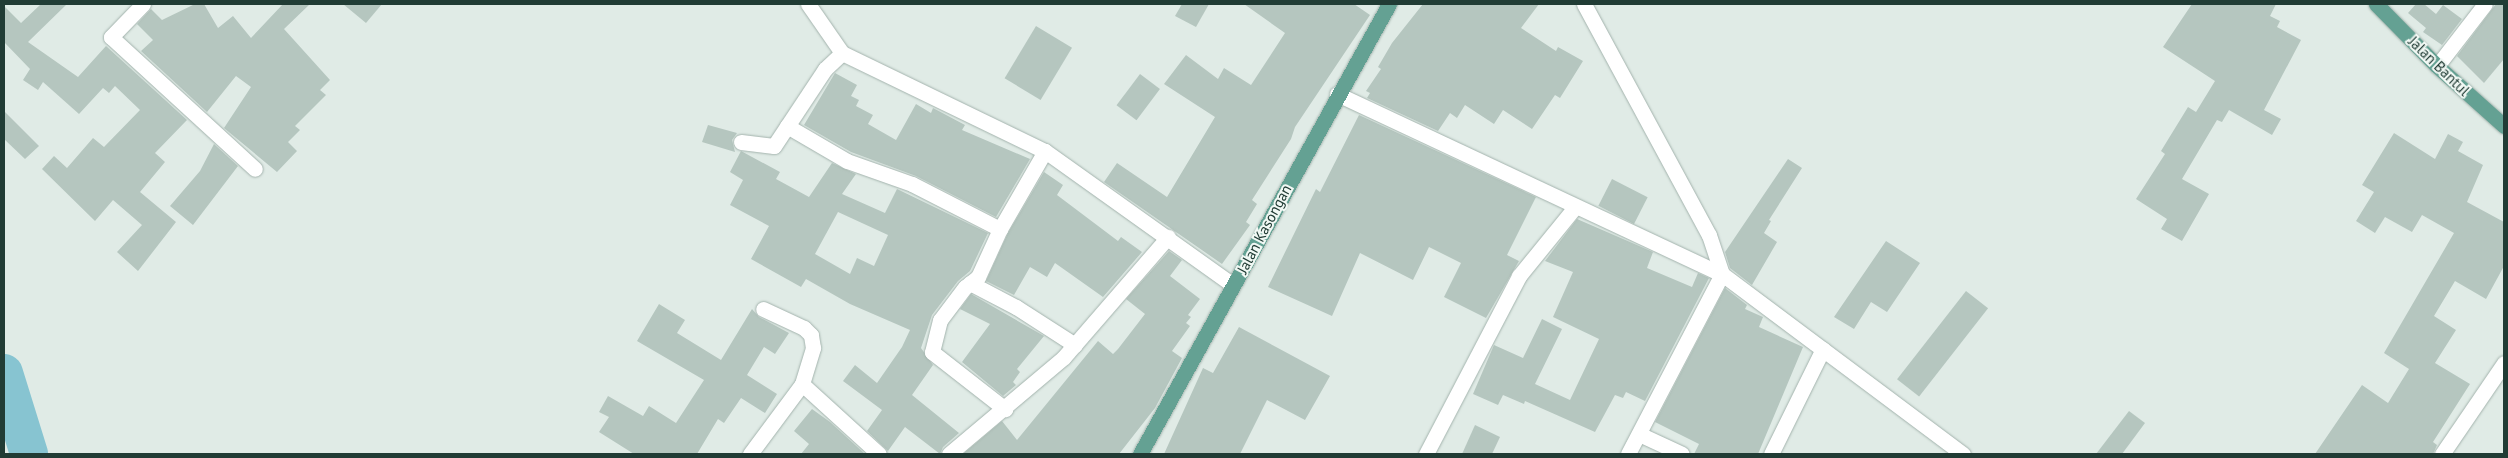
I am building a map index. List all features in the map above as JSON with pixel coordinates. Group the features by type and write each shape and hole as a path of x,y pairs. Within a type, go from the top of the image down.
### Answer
{"main road":[{"name":"Jalan Kasongan","path":"1140,454 1337,94 1389,4"},
{"name":"Jalan Bantul","path":"2376,4 2437,66 2504,126"}],"street":[{"path":"144,4 111,37 255,168"},
{"path":"808,4 842,53 1045,151 1233,285"},
{"path":"1584,4 1709,235 1722,274 1628,454"},
{"path":"2437,66 2485,4"},
{"path":"741,142 774,146 825,68 842,53"},
{"path":"1337,94 1575,208 1722,274 1963,454"},
{"path":"787,126 847,161 912,184 1000,229"},
{"path":"1005,408 932,352 940,320 970,283 978,277 1000,229 1045,151"},
{"path":"1426,454 1520,276 1575,208"},
{"path":"948,454 1044,376 1075,345 1168,237"},
{"path":"970,283 1016,306 1075,345"},
{"path":"750,454 802,384 812,356 811,335 804,328 763,309"},
{"path":"1772,454 1823,349"},
{"path":"2442,454 2504,363"},
{"path":"802,384 879,454"},
{"path":"1639,434 1682,454"}],"building":[{"path":"41,4 67,4 28,42 78,77 106,46 187,120 155,153 165,162 140,192 176,222 138,271 117,252 142,225 113,200 95,221 42,169 54,156 67,168 93,138 104,147 140,110 115,86 109,93 103,88 79,114 43,82 38,90 23,80 30,69 4,42 4,6 21,23"},
{"path":"195,4 204,4 218,28 233,16 251,38 283,4 310,4 284,29 330,80 320,90 326,95 295,126 300,130 288,142 297,151 277,172 224,128 251,87 236,76 207,112 141,51 153,40 137,24 151,9 162,20"},
{"path":"343,4 382,4 366,23"},
{"path":"1182,4 1209,4 1196,27 1175,16"},
{"path":"1244,4 1354,4 1370,15 1295,127 1291,139 1252,200 1257,204 1246,222 1250,225 1222,264 1104,182 1117,163 1167,197 1215,117 1164,84 1186,55 1218,79 1224,68 1251,85 1285,33"},
{"path":"1423,4 1539,4 1521,28 1556,51 1558,47 1583,61 1560,98 1555,95 1532,129 1503,110 1494,124 1465,105 1457,118 1450,113 1438,131 1367,98 1370,93 1366,91 1381,69 1378,67 1392,43"},
{"path":"2192,4 2276,4 2270,16 2280,21 2277,27 2301,40 2264,110 2281,119 2272,135 2229,110 2222,122 2217,120 2182,179 2209,194 2182,241 2161,229 2167,219 2136,199 2165,154 2161,151 2188,107 2196,112 2215,81 2163,47"},
{"path":"2416,4 2424,4 2436,14 2443,5 2462,19 2442,45 2423,32 2426,28 2408,13"},
{"path":"2496,4 2504,4 2504,59 2484,83 2457,56"},
{"path":"1036,26 1072,48 1041,100 1005,78"},
{"path":"835,73 857,85 851,96 859,100 856,106 873,115 868,124 896,140 916,104 931,113 933,108 965,125 962,130 1030,159 996,217 916,176 851,152 804,125"},
{"path":"1140,74 1160,89 1136,120 1117,105"},
{"path":"4,111 39,146 25,159 4,139"},
{"path":"1359,115 1536,197 1507,255 1519,261 1486,318 1444,297 1461,263 1429,247 1413,280 1360,253 1332,316 1268,287 1316,189 1320,192"},
{"path":"708,125 737,133 732,140 735,152 702,142"},
{"path":"2394,133 2435,159 2448,134 2463,142 2458,151 2483,165 2467,202 2504,222 2504,266 2486,299 2455,281 2434,316 2456,330 2435,363 2470,384 2433,442 2437,445 2433,454 2315,454 2362,385 2388,403 2409,369 2384,353 2454,233 2422,215 2412,232 2385,217 2375,233 2356,221 2374,192 2362,185"},
{"path":"214,144 238,166 193,225 170,206 200,171"},
{"path":"741,151 780,172 776,179 809,197 832,163 856,174 842,194 885,213 897,189 988,233 970,271 958,281 932,315 921,348 933,365 912,395 959,433 943,447 940,454 905,427 888,451 867,431 882,410 843,381 855,365 877,383 902,347 910,330 850,304 806,279 801,287 751,259 769,226 730,205 743,180 730,172","holes":["838,212 888,235 874,266 857,258 850,274 815,254"]},
{"path":"1788,159 1802,168 1769,220 1771,221 1764,233 1777,242 1752,285 1730,268 1725,252"},
{"path":"1044,172 1063,185 1057,195 1118,241 1121,237 1142,252 1103,297 1055,263 1047,277 1030,267 1014,295 986,281 1008,233"},
{"path":"1612,179 1648,197 1634,224 1598,206"},
{"path":"1577,219 1653,252 1647,268 1692,287 1698,273 1709,278 1645,401 1626,392 1623,398 1615,395 1595,432 1525,401 1524,404 1503,395 1498,405 1473,394 1494,345 1523,358 1542,319 1562,329 1535,384 1570,400 1599,339 1553,317 1573,272 1545,261"},
{"path":"1886,241 1920,263 1887,312 1871,302 1854,329 1834,317"},
{"path":"1169,251 1182,260 1170,276 1200,299 1188,315 1191,317 1186,323 1190,326 1172,351 1182,358 1155,408 1119,454 963,454 1002,421 1017,440 1098,341 1113,354 1145,314 1126,299"},
{"path":"1725,288 1747,305 1745,309 1763,317 1759,327 1803,347 1758,454 1694,454 1699,444 1655,422"},
{"path":"1966,291 1988,308 1919,396 1897,379"},
{"path":"971,294 1044,336 1017,369 1020,372 1013,382 1016,385 1003,396 962,362 990,324 960,309"},
{"path":"659,304 685,320 677,333 721,360 752,309 759,317 789,333 775,354 764,347 747,375 777,394 765,413 741,398 724,423 718,419 697,454 634,454 599,432 609,417 599,412 608,396 643,416 649,406 676,423 704,380 637,341"},
{"path":"1239,327 1330,376 1305,420 1267,400 1240,454 1164,454 1203,368 1213,373"},
{"path":"812,409 830,422 865,454 801,454 809,444 794,431"},
{"path":"2129,411 2145,423 2122,454 2096,454"},
{"path":"1475,425 1500,437 1492,454 1462,454"}],"waterway":[{"path":"4,373 29,454"}]}
